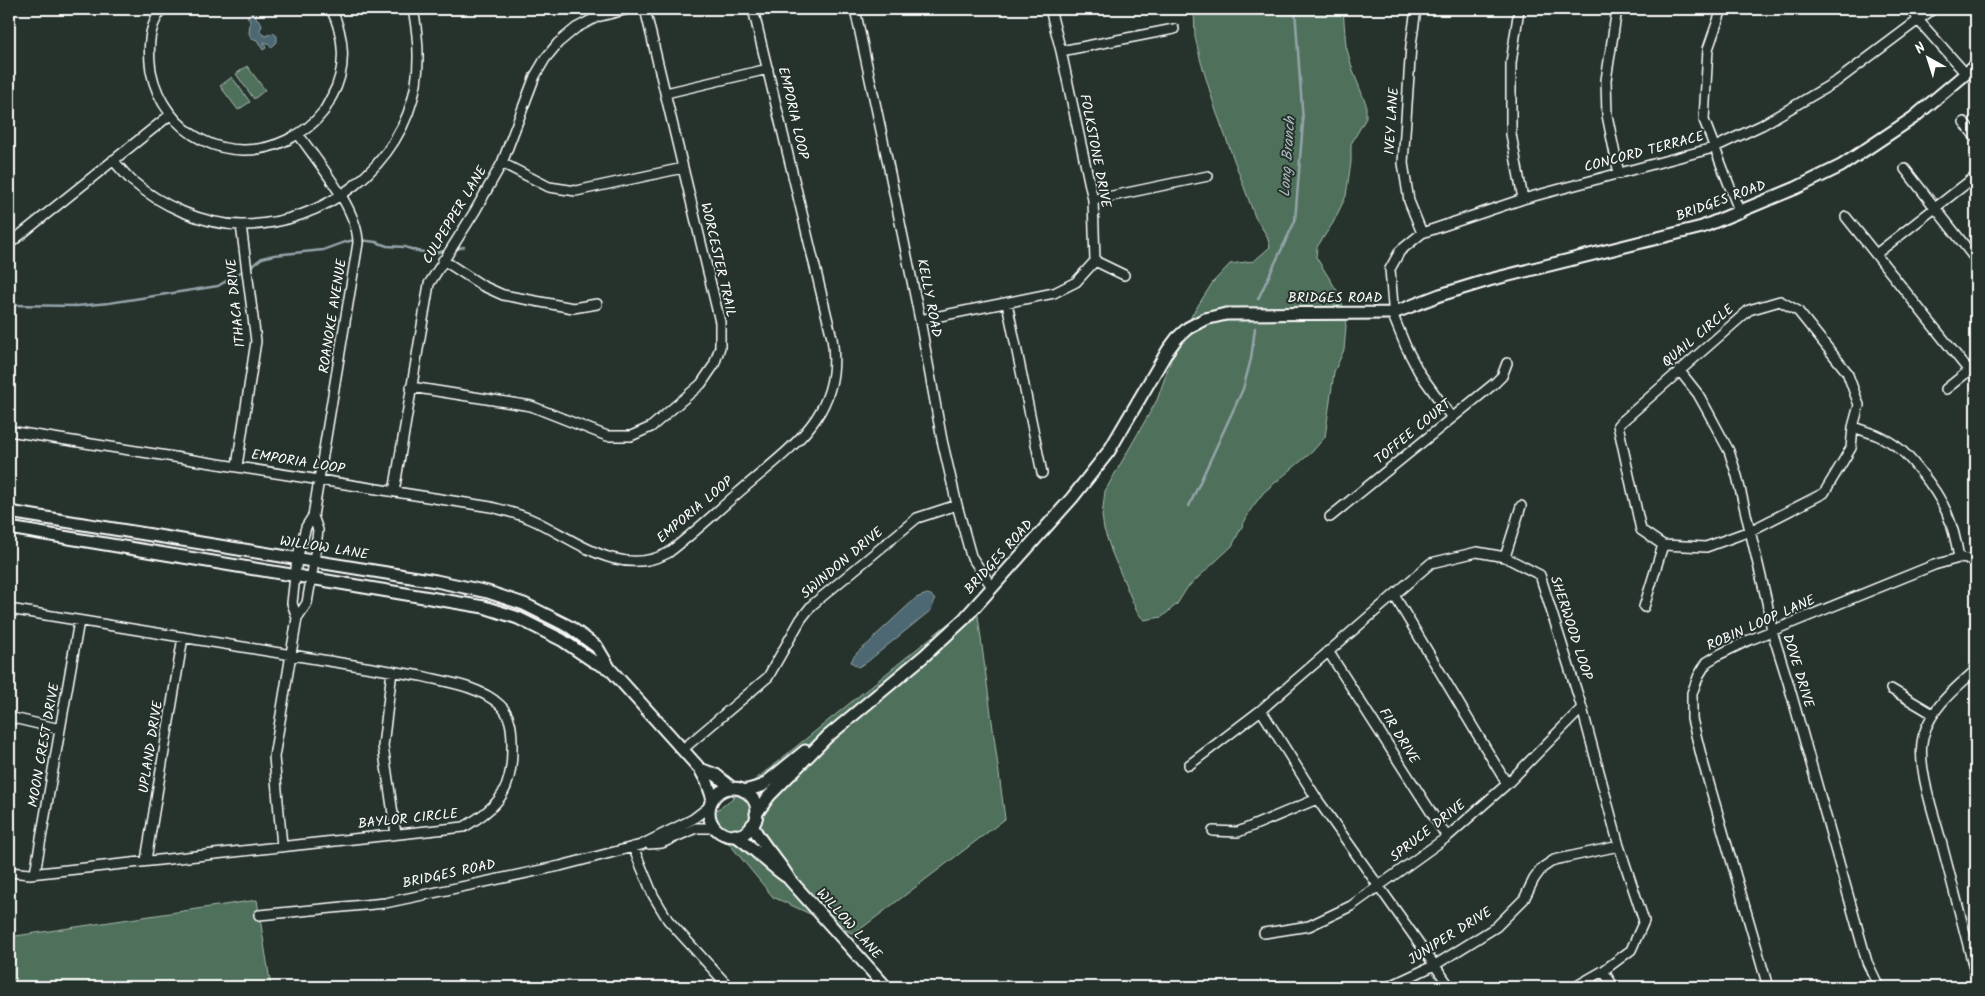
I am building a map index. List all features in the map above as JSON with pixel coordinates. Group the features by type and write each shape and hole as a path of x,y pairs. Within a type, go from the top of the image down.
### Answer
{"street":[{"path":"161,9 153,26 149,57 154,88 170,115 191,134 217,146 245,151 273,147 299,135 322,113 338,85 343,54 338,23 331,9"},
{"path":"113,160 132,180 169,205 203,218 241,225 290,219 315,210 341,196 361,181 380,162 396,138 408,112 416,86 418,61 413,9"},
{"name":"CULPEPPER LANE","path":"394,492 428,284 502,163 535,76 544,58 576,28 597,17 629,9"},
{"name":"WORCESTER TRAIL","path":"412,387 530,406 607,436 631,436 651,427 701,384 714,365 720,348 720,322 645,9"},
{"name":"EMPORIA LOOP","path":"9,431 491,507 516,513 535,521 607,558 628,562 645,561 662,556 810,428 824,405 834,371 834,350 753,9"},
{"name":"KELLY ROAD","path":"855,9 920,320 942,440 957,505 971,556 992,587"},
{"name":"FOLKSTONE DRIVE","path":"1050,9 1062,51 1093,200 1094,261"},
{"name":"IVEY LANE","path":"1416,9 1411,45 1403,163 1409,201 1422,233"},
{"path":"1519,9 1511,63 1511,134 1524,199"},
{"path":"1617,9 1606,80 1607,115 1620,174"},
{"path":"1722,9 1708,49 1704,120 1713,148 1740,213"},
{"path":"1912,9 1919,21 1966,74"},
{"name":"CONCORD TERRACE","path":"1452,418 1419,372 1406,347 1393,313 1390,269 1400,251 1422,233 1524,199 1713,148 1762,125 1837,80 1933,9"},
{"path":"1062,51 1174,29"},
{"name":"BRIDGES ROAD","path":"754,820 769,796 827,737 924,656 964,619 1091,475 1126,423 1168,350 1188,328 1205,319 1226,314 1393,313 1440,294 1488,280 1685,232 1740,213 1841,166 1913,118 1976,66"},
{"path":"666,94 768,69"},
{"path":"9,244 170,115"},
{"path":"1964,122 1976,138"},
{"name":"ROANOKE AVENUE","path":"297,618 292,603 294,575 306,527 313,516 358,250 356,227 351,212 299,135"},
{"path":"502,163 549,187 576,191 683,168"},
{"path":"1905,169 1976,260"},
{"path":"1093,200 1208,176"},
{"path":"1876,254 1976,176"},
{"path":"1846,217 1972,368 1946,389"},
{"name":"ITHACA DRIVE","path":"237,466 256,341 241,225"},
{"path":"443,260 483,286 503,295 573,308 597,304"},
{"path":"920,320 1054,293 1076,282 1094,261 1124,275"},
{"name":"QUAIL CIRCLE","path":"1780,301 1798,311 1847,372 1859,405 1853,426 1851,448 1824,493 1750,531 1706,547 1662,545 1641,530 1618,425 1679,370 1749,310 1780,301"},
{"path":"1007,303 1042,473"},
{"name":"TOFFEE COURT","path":"1330,517 1498,380 1502,376 1507,363"},
{"name":"DOVE DRIVE","path":"1679,370 1698,394 1729,451 1737,476 1767,602 1772,631 1867,962 1879,987"},
{"path":"1853,426 1879,436 1896,446 1913,462 1943,503 1956,537 1959,558"},
{"name":"SWINDON DRIVE","path":"682,750 768,677 801,619 812,605 917,518 957,505"},
{"path":"1505,557 1522,506"},
{"name":"WILLOW LANE","path":"9,512 436,581 488,592 524,604 570,627 598,646 610,668 700,769 707,782 711,802"},
{"name":"ROANOKE AVENUE","path":"297,618 306,603 314,562 318,530 313,516"},
{"name":"WILLOW LANE","path":"9,528 484,607 518,618 562,640 593,662 610,668"},
{"path":"1644,607 1662,545"},
{"name":"SHERWOOD LOOP","path":"1189,765 1261,710 1430,564 1477,552 1505,557 1540,575 1582,708 1619,846 1644,921 1631,950 1603,971 1575,987"},
{"name":"ROBIN LOOP LANE","path":"1768,987 1702,760 1692,719 1692,693 1699,675 1707,662 1772,631 1934,565 1959,558 1976,560"},
{"path":"1394,595 1507,784"},
{"name":"BAYLOR CIRCLE","path":"9,609 421,676 479,692 501,705 512,727 512,769 508,785 497,802 464,828 35,873 9,872"},
{"path":"282,846 274,757 297,618"},
{"name":"MOON CREST DRIVE","path":"35,873 79,621"},
{"name":"UPLAND DRIVE","path":"146,860 183,637"},
{"name":"FIR DRIVE","path":"1328,651 1447,837"},
{"path":"1976,670 1957,687 1933,714 1923,736 1922,745 1924,771 1931,805 1976,977"},
{"path":"392,671 383,746 396,834"},
{"path":"1891,688 1933,714"},
{"name":"SPRUCE DRIVE","path":"1264,933 1309,926 1351,906 1447,837 1507,784 1582,708"},
{"path":"1261,710 1317,799 1377,887 1450,987"},
{"path":"9,717 60,729"},
{"name":"BRIDGES ROAD","path":"738,789 762,786 809,748 827,737"},
{"name":"WILLOW LANE","path":"700,769 716,775 738,789"},
{"path":"738,789 754,802 754,820 746,831 735,835 724,834 715,828 709,818 711,802 721,791 738,789"},
{"path":"1213,831 1238,832 1317,799"},
{"name":"BRIDGES ROAD","path":"637,846 693,819 711,802"},
{"name":"WILLOW LANE","path":"754,820 759,840 782,865 790,880"},
{"name":"BRIDGES ROAD","path":"259,915 385,903 560,866 637,846 662,843 696,828 715,828"},
{"name":"WILLOW LANE","path":"735,835 749,844 776,870 790,880 886,987"},
{"path":"637,846 654,895 668,920 729,987"},
{"name":"JUNIPER DRIVE","path":"1388,987 1435,965 1504,920 1524,899 1542,868 1554,860 1619,846"},
{"path":"1603,971 1614,987"}],"green space":[{"path":"1194,9 1343,9 1346,46 1353,71 1366,104 1366,118 1351,144 1351,162 1346,196 1333,223 1317,247 1316,257 1341,297 1346,326 1344,350 1334,372 1325,437 1312,452 1264,492 1251,509 1232,546 1187,588 1177,604 1162,617 1144,620 1137,612 1104,529 1102,516 1105,491 1157,400 1172,357 1178,349 1192,315 1213,282 1230,264 1254,261 1270,247 1267,236 1255,217 1216,111 1195,37"},
{"path":"247,66 265,90 254,99 236,74"},
{"path":"232,77 250,102 238,110 220,86"},
{"path":"976,601 1005,819 854,934 773,897 708,818"},
{"path":"257,900 271,987 9,987 9,937"}],"water":[{"path":"255,14 261,22 260,32 265,36 273,33 277,36 277,42 271,48 269,44 264,42 266,48 263,50 257,40 251,38 249,33 250,21 247,16"},
{"path":"927,594 931,595 935,600 931,610 867,662 858,667 851,662 858,651 916,598"}],"waterway":[{"name":"Long Branch","path":"1258,299 1295,221 1303,122 1295,9"},
{"path":"249,268 262,258 323,250 355,240"},
{"path":"360,240 431,253 446,251"},
{"path":"453,250 464,247"},
{"path":"9,305 77,306 109,303 218,286 244,270"},
{"name":"Long Branch","path":"1189,506 1243,389 1251,359 1255,328"}]}
